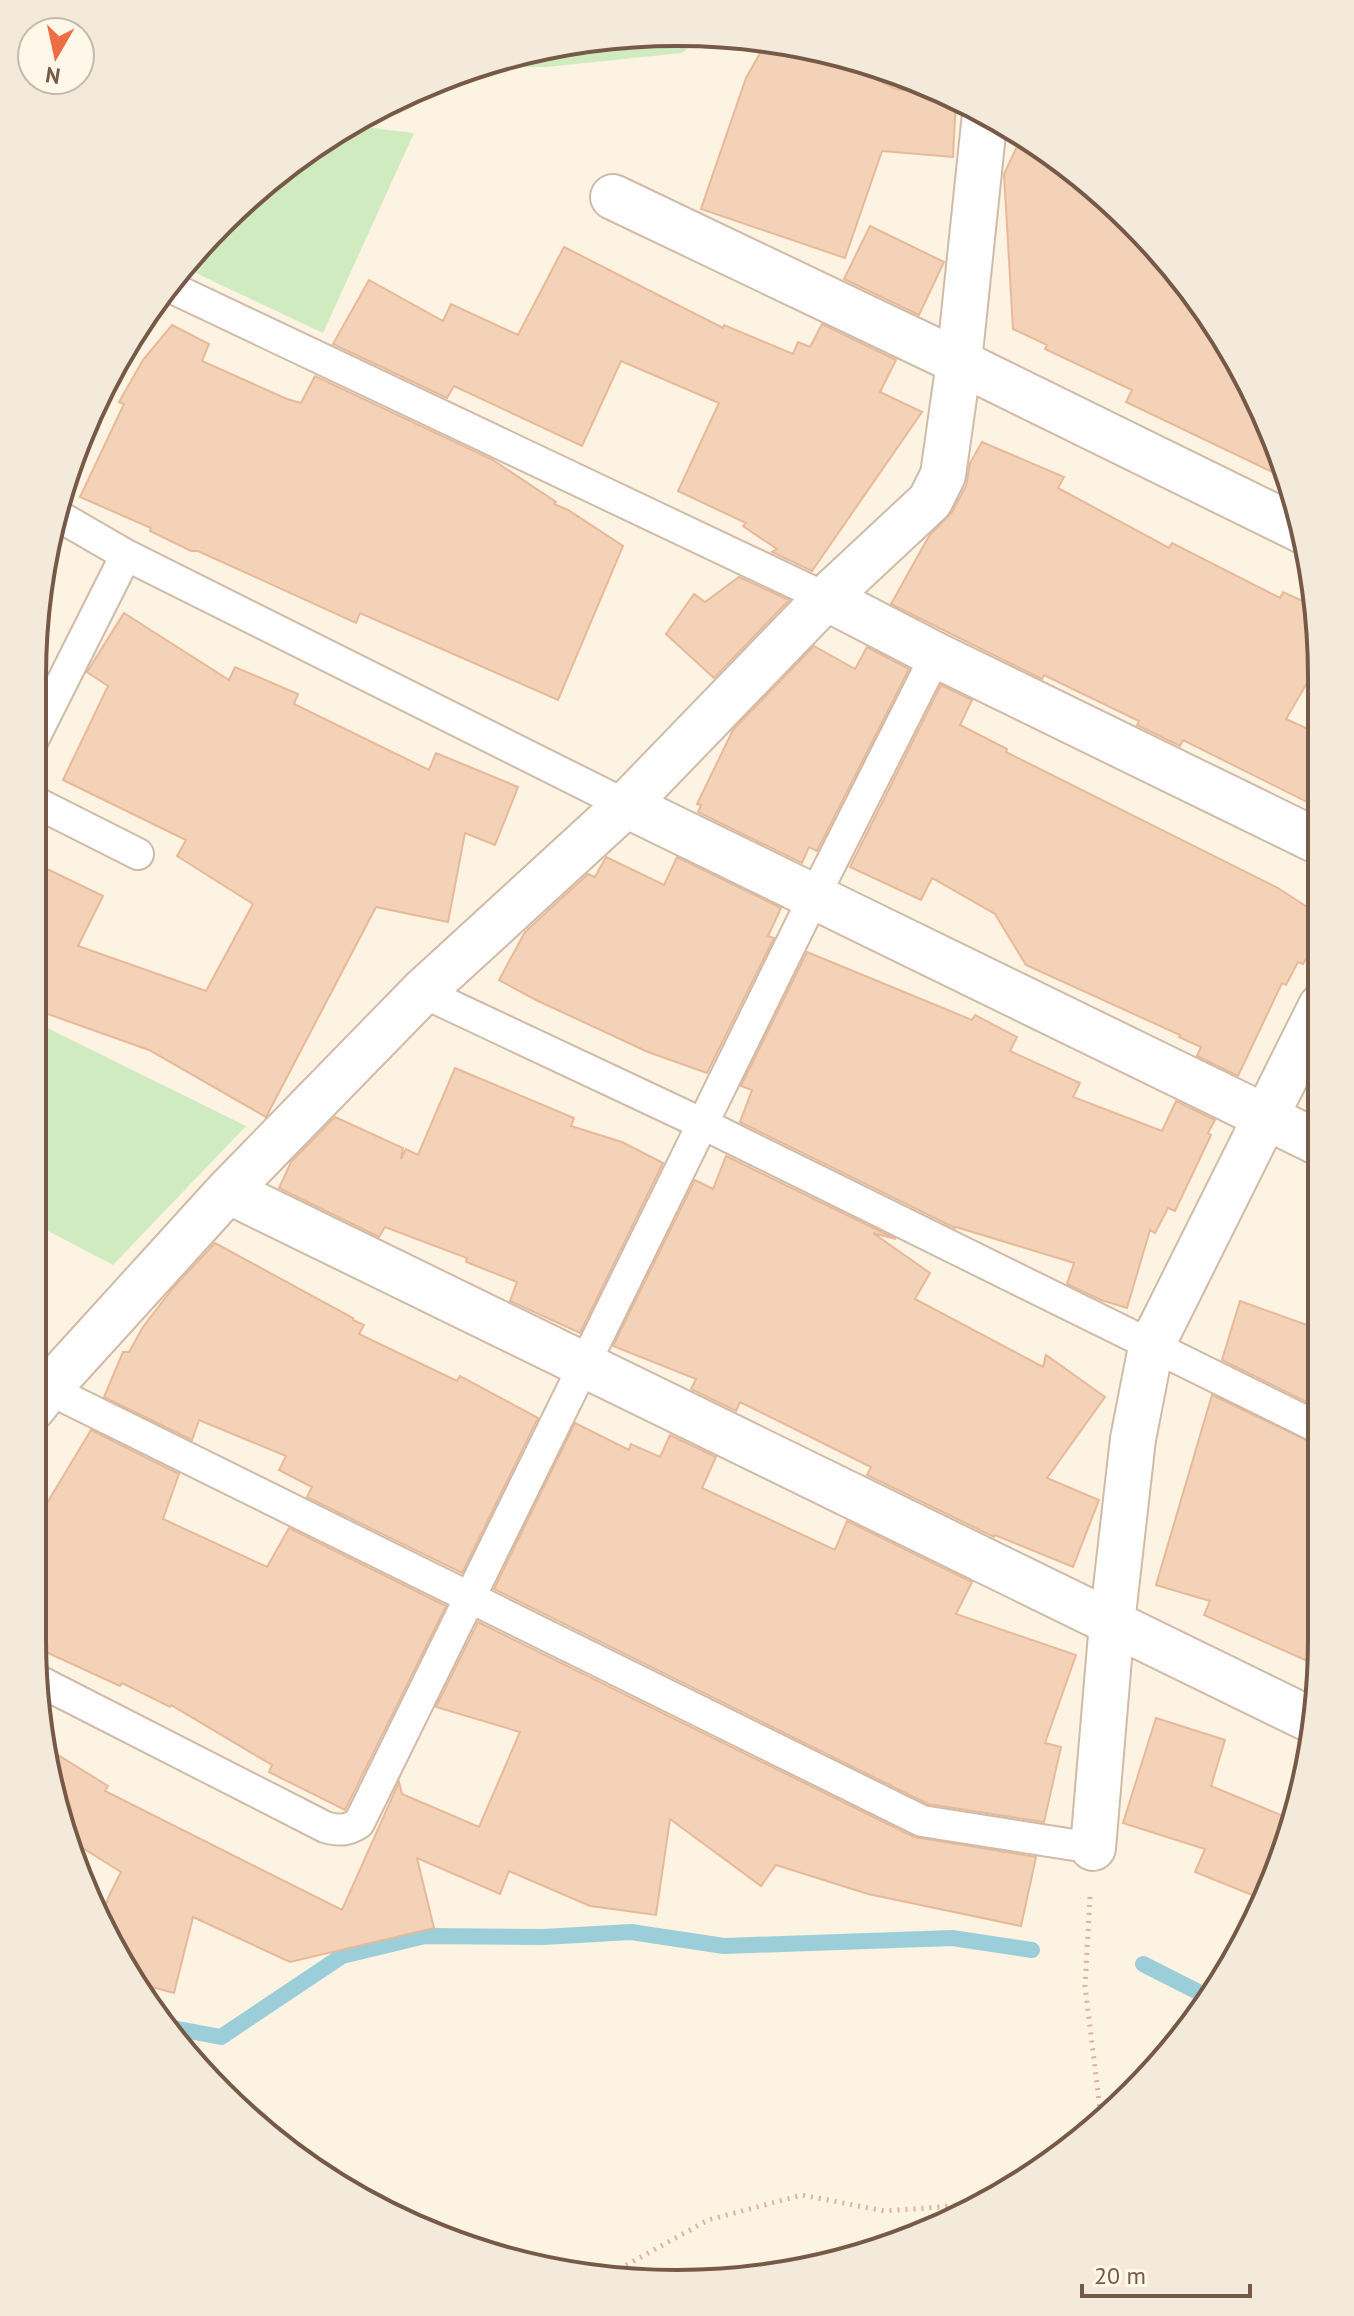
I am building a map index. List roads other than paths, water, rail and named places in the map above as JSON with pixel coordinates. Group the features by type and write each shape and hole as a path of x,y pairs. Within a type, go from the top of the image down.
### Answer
{"street":[{"path":"46,1392 228,1191 422,992 626,805 826,598 930,501 943,475 959,362 984,126"},
{"path":"613,197 1288,524"},
{"path":"826,598 1308,837"},
{"path":"626,805 1308,1138"},
{"path":"1093,1848 1112,1623 1133,1439 1151,1347 1308,1031"},
{"path":"228,1191 1303,1716"}],"lane":[{"path":"178,291 826,598"},
{"path":"66,520 126,555 626,805"},
{"path":"46,714 126,555"},
{"path":"48,1685 325,1827 338,1831 359,1823 936,655"},
{"path":"46,808 138,854"},
{"path":"422,992 703,1124 1308,1423"},
{"path":"46,1402 471,1599 922,1821 1093,1848"}],"waterway":[{"path":"182,2030 221,2037 342,1956 425,1936 543,1937 631,1932 724,1946 952,1938 1032,1950"},
{"path":"1143,1964 1200,1993"}]}
